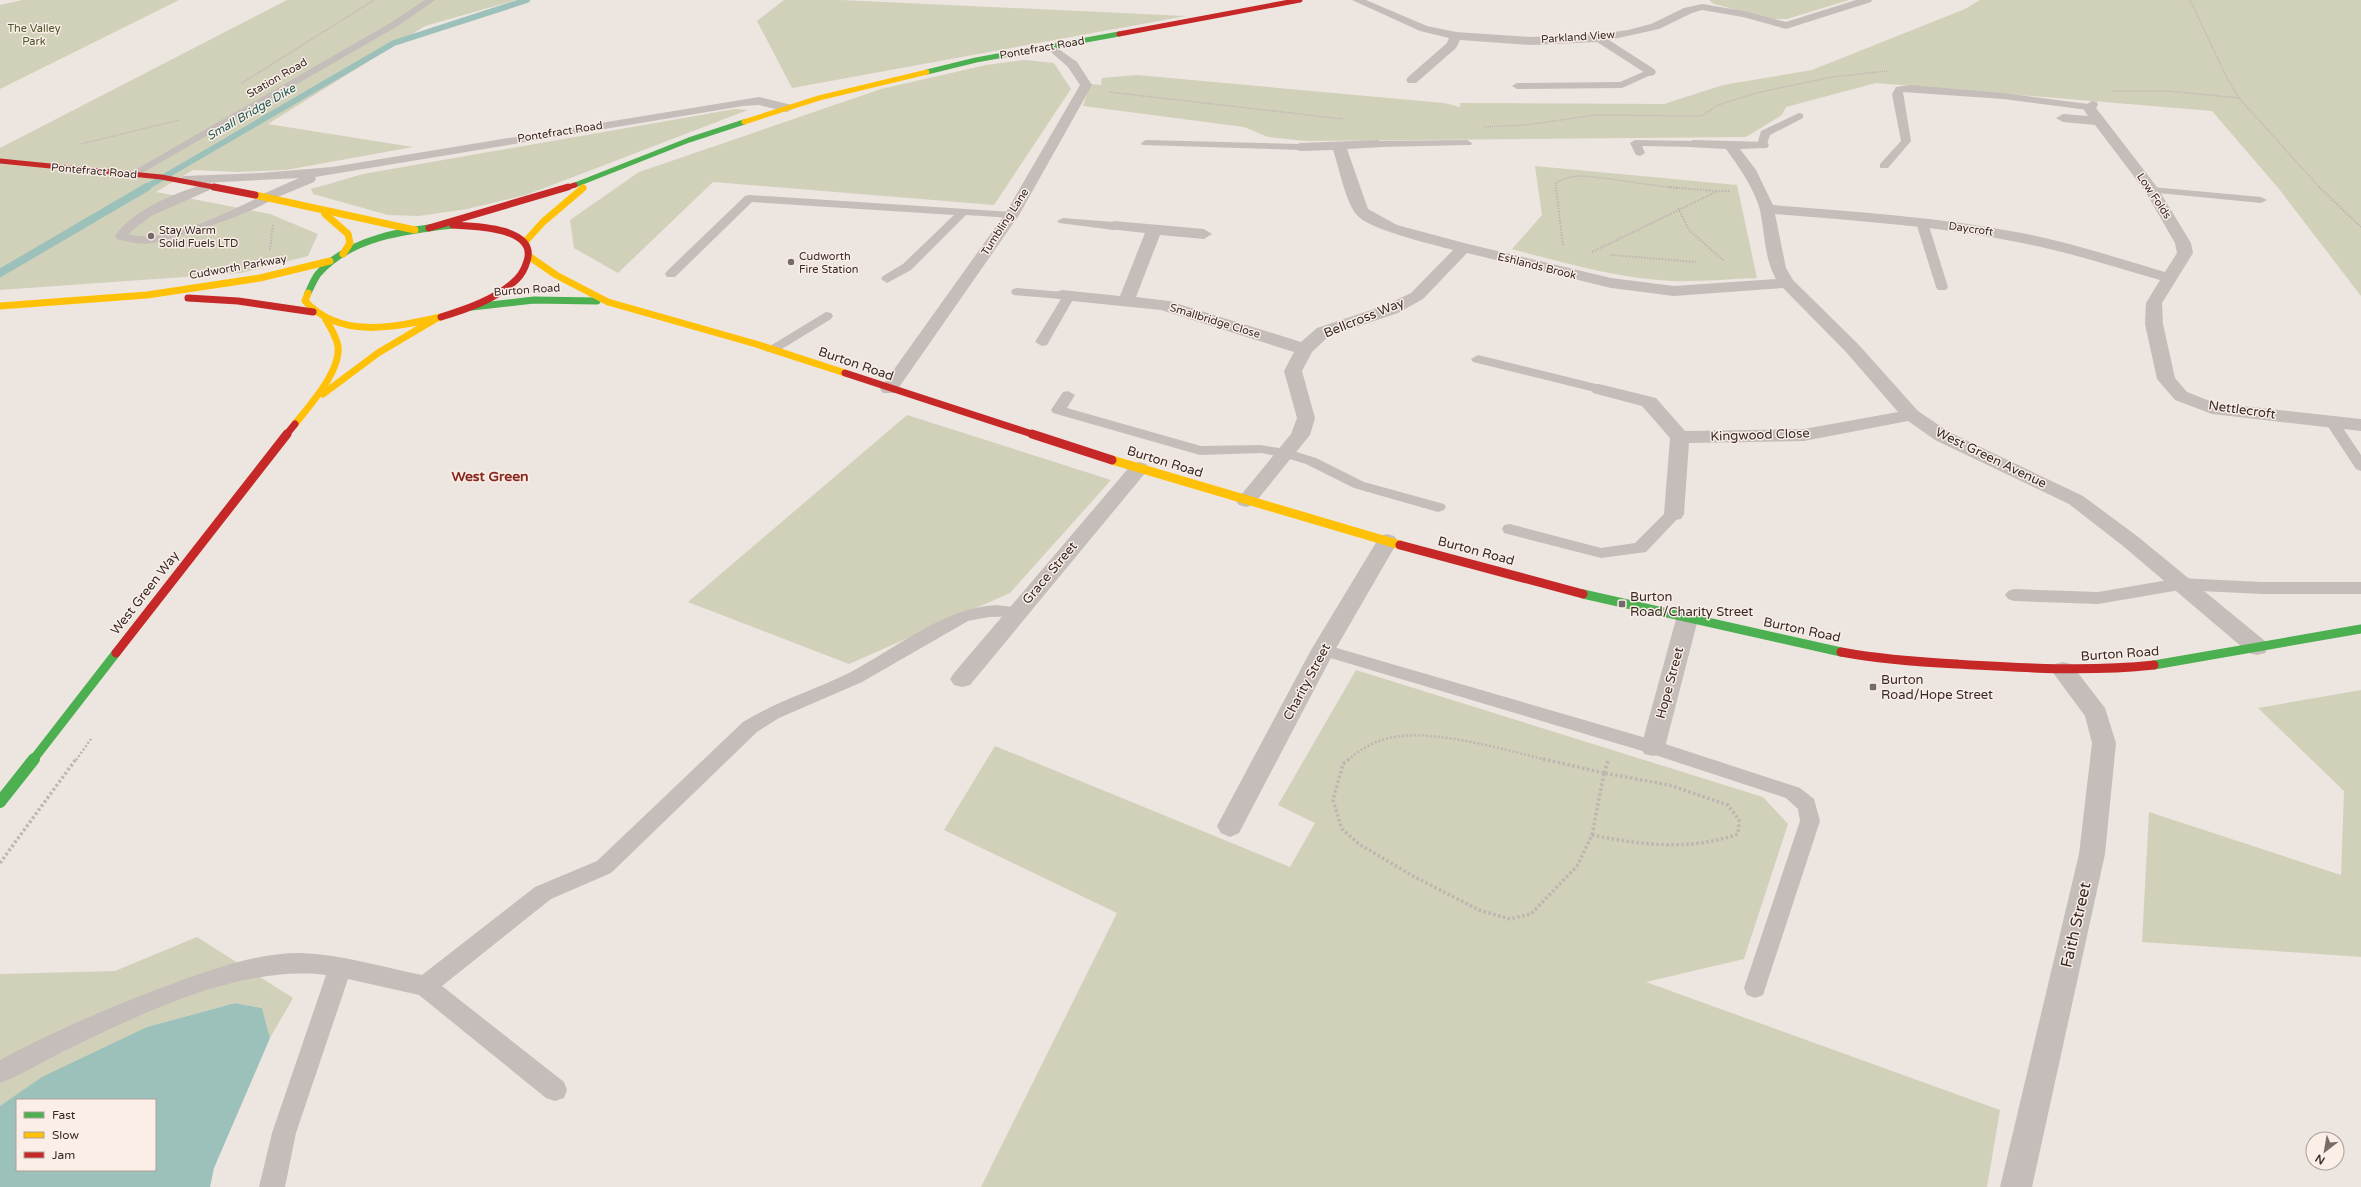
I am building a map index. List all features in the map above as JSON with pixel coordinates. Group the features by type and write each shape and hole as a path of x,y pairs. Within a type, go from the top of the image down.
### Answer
{"main road":[{"name":"Pontefract Road","path":"429,228 501,209 599,177 689,140 787,108 854,89 969,62 1300,0"},
{"name":"Pontefract Road","path":"2,161 184,180 415,230"},
{"name":"Pontefract Road","path":"524,243 563,203 599,177"},
{"name":"Pontefract Road","path":"320,210 344,228 349,235 350,242 343,254"},
{"path":"476,226 496,229 513,235 524,243 530,257 525,270 513,283 496,295 472,307 437,318 386,326 349,325 326,320 313,312 305,301 306,287 316,273 333,260 343,254 379,239 415,230 476,226"},
{"name":"Burton Road","path":"530,257 556,275 608,302 772,349 889,389 1139,468 1387,541 1622,604 1855,654 1910,661 2063,670 2142,667 2186,661 2361,629"},
{"name":"Cudworth Parkway","path":"2,305 146,295 333,260"},
{"name":"Cudworth Parkway","path":"146,295 238,302 313,312"},
{"name":"Burton Road","path":"472,307 514,301 556,298 608,302"},
{"name":"West Green Way","path":"313,402 359,364 389,344 437,318"},
{"name":"West Green Way","path":"0,802 205,538 313,402 332,371 338,349 335,335 326,320"}],"street":[{"name":"Parkland View","path":"1357,0 1424,29 1456,36 1530,41 1599,38 1655,27 1688,10 1702,7 1744,14 1786,26 1867,0"},
{"path":"1412,80 1452,45 1456,36"},
{"path":"1599,38 1650,72"},
{"path":"1056,52 1073,65 1086,85 1084,88"},
{"name":"Tumbling Lane","path":"889,389 1012,215 1084,88"},
{"name":"Pontefract Road","path":"184,180 261,177 332,171 449,150 743,102 759,101 787,108"},
{"name":"Low Folds","path":"2090,106 2096,121 2152,190 2183,243 2185,253 2169,278"},
{"path":"2064,118 2096,121"},
{"path":"1300,147 1339,147 1378,144"},
{"path":"1693,144 1731,146 1762,145"},
{"name":"West Green Avenue","path":"1731,146 1749,170 1767,209 1778,268 1786,283 1852,348 1911,415 1942,436 2076,500 2130,541 2257,647"},
{"name":"Eshlands Brook","path":"1339,147 1354,193 1362,212 1392,228 1464,248 1611,284 1674,291 1786,283"},
{"name":"Pontefract Road","path":"268,197 332,171"},
{"name":"Daycroft","path":"1767,209 1922,223 1985,231 2037,241 2169,278"},
{"path":"1114,226 1154,231 1204,234"},
{"path":"1126,301 1154,231"},
{"name":"Bellcross Way","path":"1246,500 1300,435 1306,418 1293,371 1304,349 1323,332 1392,309 1417,296 1464,248"},
{"name":"Nettlecroft","path":"2169,278 2154,303 2154,324 2166,379 2181,396 2212,408 2361,425"},
{"name":"Smallbridge Close","path":"1066,295 1162,304 1189,311 1304,349"},
{"path":"1599,389 1649,402 1680,437 1674,514"},
{"name":"Kingwood Close","path":"1680,437 1804,436 1911,415"},
{"name":"Grace Street","path":"962,679 1139,468"},
{"name":"Charity Street","path":"1230,826 1323,650 1387,541"},
{"name":"Hope Street","path":"1653,747 1687,619"},
{"name":"Faith Street","path":"2016,1187 2092,854 2104,743 2096,714 2063,670"}],"lane":[{"name":"Station Road","path":"133,174 395,24 431,0"},
{"path":"1517,86 1622,85 1650,72"},
{"path":"1884,166 1906,142 1897,94 1899,90 1910,88 2003,96 2090,106"},
{"path":"1762,145 1764,134 1798,116"},
{"path":"1146,143 1171,139 1300,147"},
{"path":"1378,144 1467,143"},
{"path":"1640,153 1635,143 1693,144"},
{"path":"210,186 140,218 124,229 122,236 130,241 147,241 176,234 211,222 268,197"},
{"path":"2152,190 2261,200"},
{"path":"671,274 749,198 1012,215"},
{"path":"887,279 907,267 963,212"},
{"path":"1063,221 1114,226"},
{"path":"1922,223 1942,287"},
{"path":"1017,292 1066,295 1042,342"},
{"path":"772,349 826,316"},
{"path":"1478,359 1599,389"},
{"path":"1068,395 1058,410 1200,451 1261,449 1285,453 1311,461 1359,485 1438,507"},
{"path":"2332,422 2361,466"},
{"path":"1510,529 1601,554 1640,548 1674,514"},
{"path":"2014,596 2098,598 2180,584 2262,588 2361,588"},
{"path":"425,986 543,893 604,867 750,727 772,713 856,677 962,617 999,609 1017,612"},
{"path":"1323,650 1653,747 1793,792 1807,805 1810,821 1755,988"},
{"path":"0,1072 84,1029 143,1004 225,976 272,964 301,963 340,968 425,986 555,1090"},
{"path":"272,1187 284,1133 340,968"}],"path":[{"path":"239,84 374,0"},
{"path":"2190,0 2228,80 2239,98 2322,192 2361,227"},
{"path":"1084,88 1345,120"},
{"path":"1477,127 1525,125 1596,115 1673,116"},
{"path":"80,144 186,118"},
{"path":"1529,264 1540,252 1564,252 1556,190 1556,183 1561,179 1581,176 1641,185 1718,191 1759,191"},
{"path":"1598,254 1590,254 1678,208 1718,191"},
{"path":"264,274 273,236 268,197"},
{"path":"1678,208 1689,230 1719,259 1726,262"},
{"path":"1606,255 1701,263"},
{"path":"1592,836 1627,843 1664,845 1721,842 1738,834 1739,820 1728,805 1669,785 1604,773 1470,742 1430,736 1403,736 1380,740 1359,751 1343,764 1333,800 1336,815 1342,829 1359,844 1413,876 1479,910 1510,919 1531,914 1552,894 1577,866 1592,836 1604,773 1615,737"}],"green space":[{"name":"The Valley Park","path":"22,0 179,0 0,89 0,5"},
{"path":"287,0 516,0 425,26 268,124 413,147 286,170 237,172 193,170 156,192 270,214 318,234 308,256 241,273 0,290 0,148"},
{"path":"784,0 841,0 1186,16 792,88 757,21"},
{"path":"1709,0 1849,0 1787,19 1772,19 1714,4"},
{"path":"1980,0 2361,0 2361,296 2279,189 2212,111 1876,83 1786,107 1782,115 1746,137 1306,141 1268,137 1244,127 1083,106 1090,84 1101,85 1102,78 1137,75 1444,103 1460,107 1460,103 1664,104 1723,85 1812,70 1965,9"},
{"path":"1024,60 1054,63 1071,89 994,205 713,182 618,273 574,248 570,220 639,172 881,89 986,65"},
{"path":"735,109 748,110 526,195 467,209 419,216 388,215 313,194 311,189 363,174"},
{"path":"1535,166 1737,185 1757,278 1671,281 1631,277 1591,269 1512,249 1542,215"},
{"path":"907,415 1111,480 1010,593 849,664 688,602"},
{"path":"1356,670 1763,797 1788,824 1744,959 1646,982 2000,1110 1987,1187 981,1187 1117,913 944,830 995,746 1290,867 1315,823 1278,805"},
{"path":"2361,690 2361,957 2142,942 2149,812 2341,875 2344,791 2258,708"},
{"path":"197,937 293,998 270,1038 262,1008 235,1003 147,1027 0,1106 0,974 115,971"}],"water":[{"path":"235,1003 262,1008 270,1038 214,1168 210,1187 0,1187 0,1106 42,1077 147,1027"}],"waterway":[{"name":"Small Bridge Dike","path":"145,188 394,43 527,0"},
{"name":"Small Bridge Dike","path":"0,273 147,187"}],"traffic: fast":[{"path":"927,72 976,60 1119,34"},
{"path":"575,185 689,140 744,122"},
{"path":"308,293 317,275 331,261 349,250 369,241 391,235 413,230 453,225"},
{"path":"472,307 534,300 597,301"},
{"path":"1583,594 1841,652"},
{"path":"2154,665 2361,629"},
{"path":"0,802 116,653"}],"traffic: slow":[{"path":"744,122 819,98 927,72"},
{"path":"524,243 543,222 583,188"},
{"path":"255,195 357,219 415,230"},
{"path":"325,214 348,234 350,243 343,254"},
{"path":"530,257 556,275 608,302 756,344 845,373"},
{"path":"0,306 147,295 260,278 330,261"},
{"path":"308,293 305,301 316,314 331,322 349,326 388,326 425,321 441,317"},
{"path":"323,394 378,353 437,318"},
{"path":"295,424 322,389 337,358 337,341 326,320"},
{"path":"1112,460 1246,501 1400,545"}],"traffic: jam":[{"path":"1119,34 1300,0"},
{"path":"0,161 161,177 255,195"},
{"path":"429,228 575,185"},
{"path":"441,317 479,303 506,288 517,279 524,269 528,258 528,249 525,243 508,232 490,228 453,225"},
{"path":"188,298 238,301 313,312"},
{"path":"845,373 1112,460"},
{"path":"116,653 295,424"},
{"path":"1400,545 1583,594"},
{"path":"1841,652 1898,660 2030,669 2080,670 2129,668 2154,665"}],"place":[{"name":"Stay Warm Solid Fuels LTD","path":"151,236"},
{"name":"Cudworth Fire Station","path":"791,262"},
{"name":"Burton Road/Charity Street","path":"1622,604"},
{"name":"Burton Road/Hope Street","path":"1873,687"}],"district":[{"name":"West Green","path":"490,476"}]}
